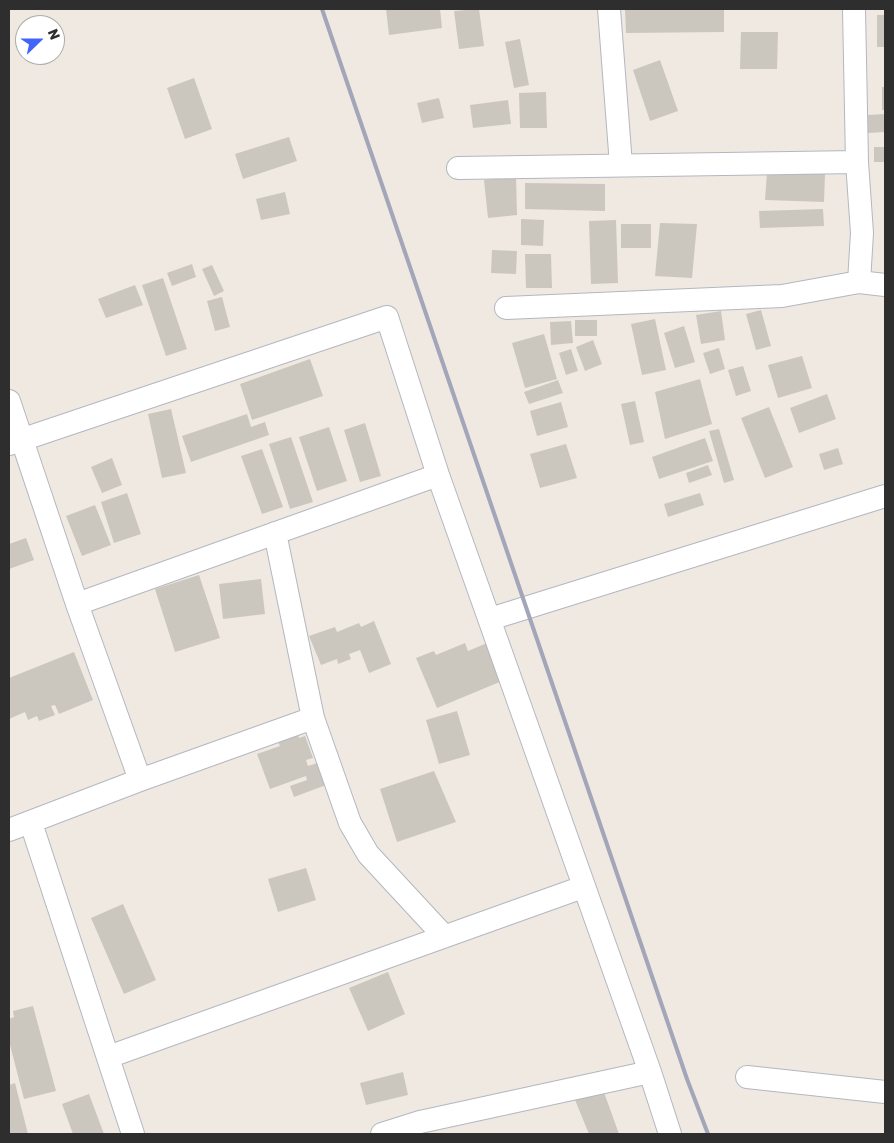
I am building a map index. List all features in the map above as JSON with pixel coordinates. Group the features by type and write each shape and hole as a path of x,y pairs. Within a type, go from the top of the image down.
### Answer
{"street":[{"path":"609,9 621,165"},
{"path":"854,9 857,162 862,233 859,282"},
{"path":"458,168 857,162"},
{"path":"506,308 782,296 859,282 885,285"},
{"path":"16,442 387,318 438,474 650,1072 670,1134"},
{"path":"9,401 16,442 140,780"},
{"path":"77,604 438,474"},
{"path":"490,619 885,496"},
{"path":"275,533 313,718 350,823 359,841 443,936"},
{"path":"9,830 31,824 140,780 313,718"},
{"path":"31,824 133,1134"},
{"path":"108,1057 583,887"},
{"path":"382,1134 420,1122 650,1072"},
{"path":"747,1077 885,1092"}],"building":[{"path":"386,9 440,9 442,28 389,35"},
{"path":"479,9 484,46 459,49 454,11"},
{"path":"625,9 724,9 724,32 626,33"},
{"path":"877,15 885,15 885,47 877,47"},
{"path":"741,32 778,32 777,69 740,69"},
{"path":"520,39 529,85 514,88 505,42"},
{"path":"660,60 678,111 650,121 633,70"},
{"path":"194,78 212,129 185,139 167,88"},
{"path":"882,87 885,87 885,110 882,110"},
{"path":"546,92 547,128 520,128 519,93"},
{"path":"439,98 444,118 422,123 417,103"},
{"path":"508,100 511,124 473,128 470,105"},
{"path":"885,114 885,132 868,133 867,115"},
{"path":"289,137 297,161 243,179 235,154"},
{"path":"874,147 885,147 885,162 874,162"},
{"path":"767,172 825,174 824,202 765,200"},
{"path":"516,176 517,215 488,218 484,180"},
{"path":"525,183 605,184 605,211 525,209"},
{"path":"285,192 290,214 261,220 256,199"},
{"path":"823,209 824,226 760,228 759,211"},
{"path":"521,219 544,220 543,246 521,245"},
{"path":"616,220 618,283 591,284 589,221"},
{"path":"660,223 697,224 692,278 655,276"},
{"path":"621,224 651,224 651,248 621,248"},
{"path":"492,250 517,251 516,274 491,273"},
{"path":"525,254 551,254 552,288 526,288"},
{"path":"192,264 196,277 172,286 167,273"},
{"path":"212,265 224,291 214,296 202,269"},
{"path":"163,278 187,349 166,356 142,285"},
{"path":"135,285 143,305 106,318 98,299"},
{"path":"222,297 230,327 215,331 207,301"},
{"path":"761,310 771,346 756,350 746,314"},
{"path":"721,311 725,340 701,344 696,315"},
{"path":"655,319 666,370 642,375 631,324"},
{"path":"575,320 597,320 597,336 575,336"},
{"path":"571,321 573,343 551,345 550,322"},
{"path":"684,326 695,362 675,368 664,333"},
{"path":"544,334 557,379 525,388 512,343"},
{"path":"593,340 602,364 585,371 576,347"},
{"path":"719,348 725,369 710,374 703,353"},
{"path":"571,349 578,371 566,375 559,353"},
{"path":"802,356 812,388 778,398 768,365"},
{"path":"310,359 323,396 252,420 240,384"},
{"path":"743,366 751,391 736,396 728,370"},
{"path":"700,379 712,424 665,439 655,392"},
{"path":"558,380 563,393 529,404 524,392"},
{"path":"827,394 836,419 799,433 790,408"},
{"path":"635,401 644,442 630,445 621,404"},
{"path":"561,402 568,427 537,436 530,411"},
{"path":"769,407 793,467 765,478 741,418"},
{"path":"171,409 186,473 162,478 148,414"},
{"path":"247,414 251,427 265,422 269,435 191,462 182,436"},
{"path":"365,423 381,476 360,482 344,430"},
{"path":"329,427 347,481 317,491 299,437"},
{"path":"719,429 734,480 724,483 709,431"},
{"path":"291,437 313,502 290,509 269,444"},
{"path":"705,438 713,461 659,479 652,457"},
{"path":"566,444 577,478 540,488 530,454"},
{"path":"838,448 843,464 824,470 819,454"},
{"path":"262,449 283,507 262,514 241,456"},
{"path":"112,458 122,485 102,493 91,467"},
{"path":"708,465 712,475 689,483 686,473"},
{"path":"127,493 141,534 114,543 101,502"},
{"path":"700,493 704,505 668,517 664,504"},
{"path":"95,505 111,545 82,556 66,516"},
{"path":"26,538 34,560 9,569 9,544"},
{"path":"199,575 220,638 175,652 155,589"},
{"path":"261,579 265,614 223,619 219,584"},
{"path":"374,621 391,664 369,673 360,650 349,654 351,659 338,664 337,659 321,665 309,636 335,627 337,632 359,623 361,627"},
{"path":"465,643 468,651 487,643 502,681 437,708 416,658 434,651 436,655"},
{"path":"74,652 93,700 59,714 55,705 51,706 55,715 39,721 37,716 28,720 25,712 9,719 9,678"},
{"path":"457,711 470,755 439,764 426,720"},
{"path":"296,729 299,738 305,736 313,758 306,760 308,766 317,763 326,785 294,797 290,786 307,780 306,776 270,789 257,754 280,746 276,737"},
{"path":"434,771 456,822 397,842 380,789"},
{"path":"306,868 316,900 278,912 268,879"},
{"path":"123,904 156,980 124,994 91,918"},
{"path":"388,972 405,1014 368,1031 349,988"},
{"path":"33,1006 56,1091 24,1099 9,1041 9,1019 14,1017 13,1011"},
{"path":"403,1072 408,1095 366,1105 360,1083"},
{"path":"15,1083 28,1134 9,1134 9,1085"},
{"path":"601,1084 619,1134 589,1134 573,1095"},
{"path":"89,1094 104,1134 73,1134 62,1104"}],"railway":[{"path":"322,9 687,1079 708,1134"}]}
